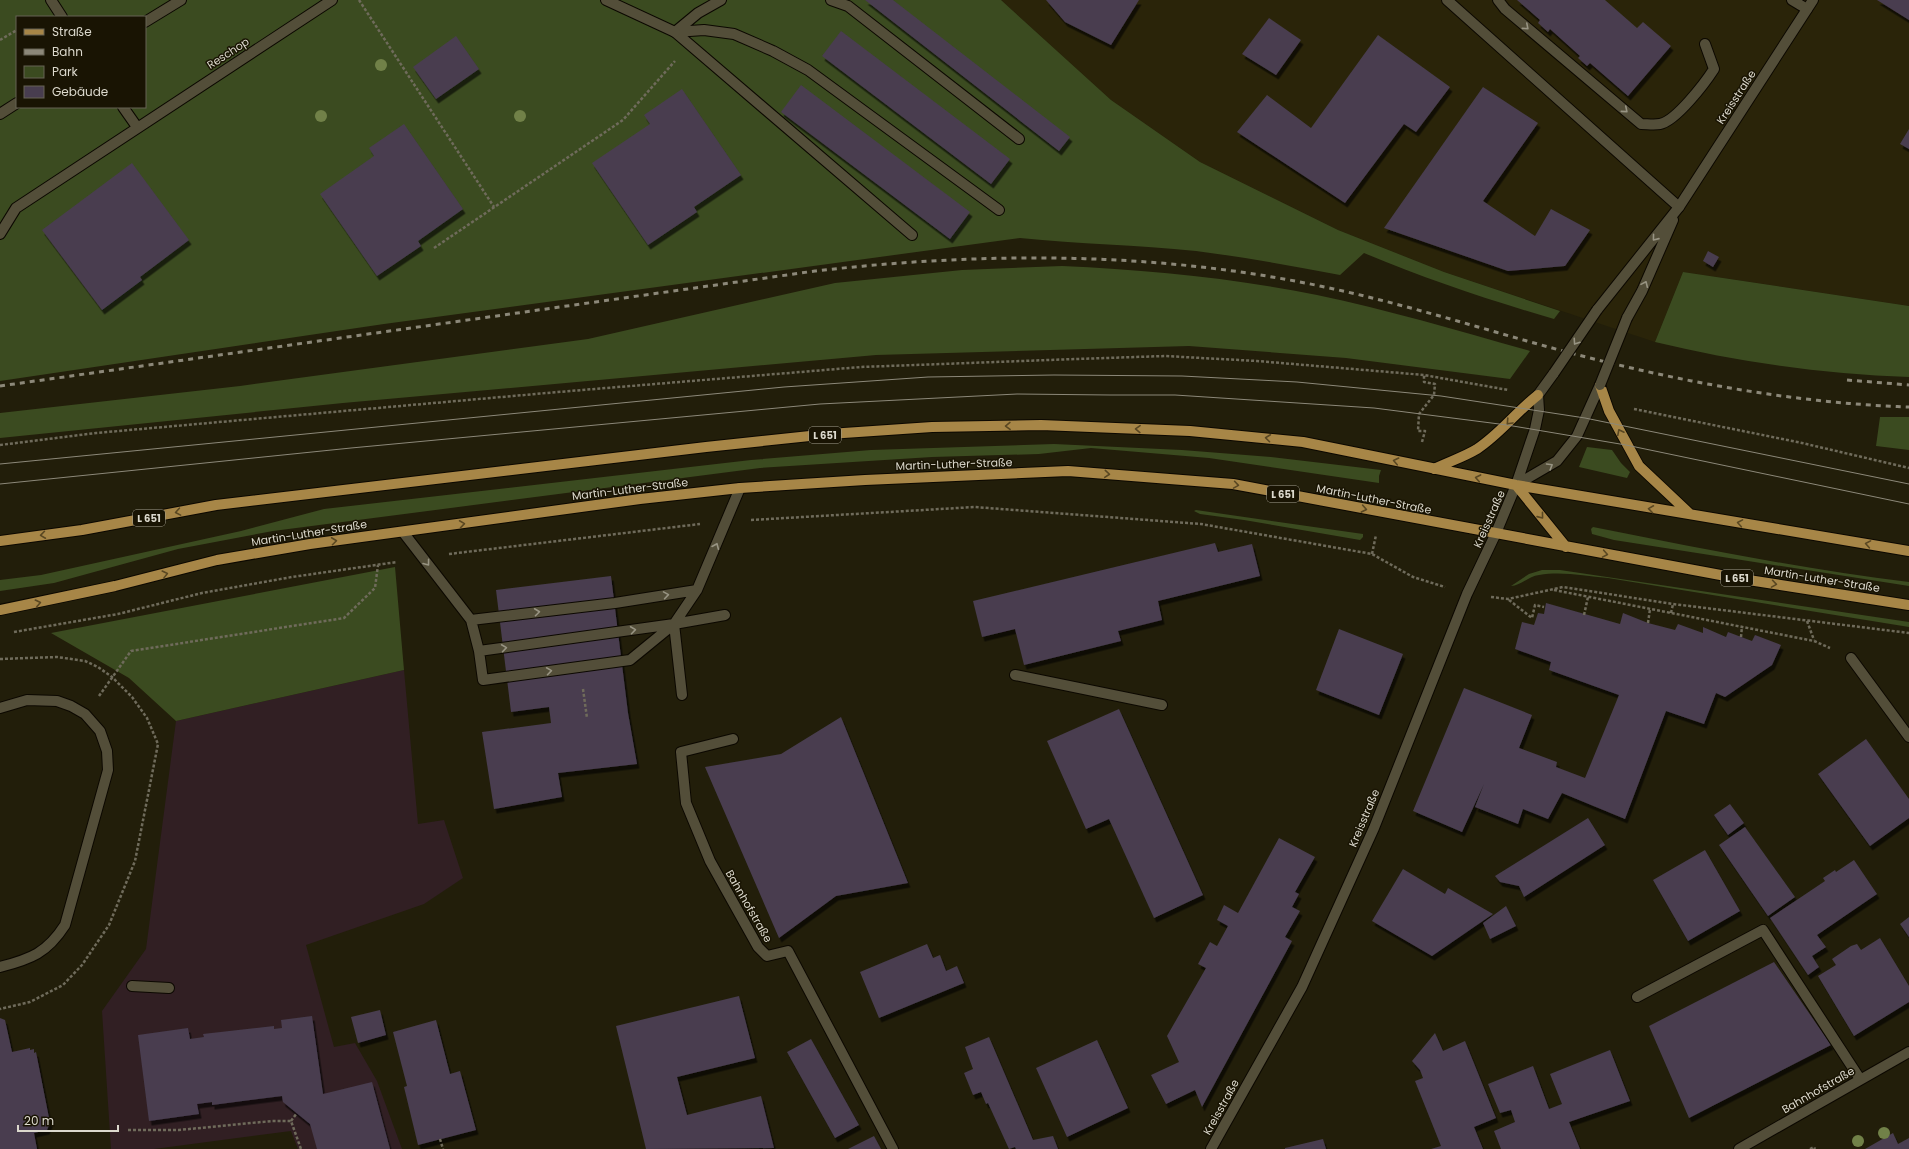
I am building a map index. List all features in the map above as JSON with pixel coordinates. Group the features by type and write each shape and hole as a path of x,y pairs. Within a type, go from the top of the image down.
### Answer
{"main road":[{"path":"1600,386 1606,405 1639,466 1690,514"},
{"path":"1434,469 1476,449 1507,425 1522,407 1538,395"},
{"name":"L 651","path":"0,541 82,530 216,505 706,447 829,434 932,427 1041,425 1190,431 1303,442 1516,485 1626,505 1690,514 1909,551"},
{"name":"Martin-Luther-Straße","path":"0,610 115,586 217,560 310,544 640,499 740,488 865,480 1068,471 1233,484 1742,579 1909,605"},
{"path":"1516,485 1566,547"}],"street":[{"path":"51,0 61,16"},
{"path":"146,21 181,0"},
{"name":"Reschop","path":"0,234 16,208 332,0"},
{"path":"606,0 675,32 912,235"},
{"path":"675,32 698,13 721,0"},
{"path":"831,0 848,6 1018,139"},
{"path":"1447,0 1679,207"},
{"path":"1498,0 1505,9 1641,124 1661,124 1676,114 1702,88 1714,69 1705,44"},
{"path":"1792,0 1807,9"},
{"name":"Kreisstraße","path":"1211,1149 1302,987 1374,828 1468,594 1516,485 1535,429 1539,410 1538,395 1597,310 1679,207 1813,0"},
{"path":"675,32 704,30 734,34 773,51 808,70 999,210"},
{"path":"0,114 16,104"},
{"path":"124,108 137,127"},
{"name":"Kreisstraße","path":"1516,485 1557,461 1577,436 1600,386 1627,318 1642,291 1679,207"},
{"path":"403,532 471,620 479,651 483,680 630,660 674,624 697,590 740,488"},
{"path":"471,620 615,603 697,590"},
{"path":"479,651 674,624 725,615"},
{"path":"674,624 682,695"},
{"path":"1851,658 1909,737"},
{"path":"1015,675 1162,704"},
{"path":"0,708 27,700 57,701 72,706 86,714 100,731 107,751 108,770 65,925 57,938 46,949 33,958 0,967"},
{"name":"Bahnhofstraße","path":"733,739 681,752 686,803 710,861 758,947 767,956 788,952 893,1149"},
{"path":"1637,997 1763,930 1860,1079"},
{"path":"132,986 169,988"},
{"name":"Bahnhofstraße","path":"1739,1149 1909,1052"}],"path":[{"path":"359,0 494,207"},
{"path":"0,40 16,31"},
{"path":"434,248 623,120 690,44"},
{"path":"0,445 96,433 861,367 1165,356 1257,361 1424,375 1538,395"},
{"path":"1606,405 1656,412 1802,443 1909,468"},
{"path":"112,676 131,651 344,618 375,588 378,565"},
{"path":"1468,594 1508,599 1563,587 1673,604 1909,633"},
{"path":"1552,589 1814,641 1851,658"},
{"path":"1584,615 1588,597"},
{"path":"1508,599 1532,618 1535,605 1544,607"},
{"path":"1671,613 1673,604"},
{"path":"1648,623 1650,609"},
{"path":"1807,621 1814,641"},
{"path":"1741,637 1742,626"},
{"path":"291,1121 297,1113"},
{"path":"128,1130 179,1130 272,1121 291,1121"},
{"path":"291,1121 301,1149"},
{"path":"440,1139 443,1149"},
{"path":"1810,1149 1814,1147 1815,1149"}],"shaded area":[{"path":"1001,0 1909,0 1909,306 1683,272 1655,342 1444,272 1338,230 1200,162 1111,100"},
{"path":"404,670 418,824 444,820 463,878 424,904 306,945 334,1047 355,1043 377,1081 402,1149 298,1149 291,1131 154,1149 111,1149 102,1011 146,949 176,721"}],"green space":[{"path":"0,0 1001,0 1111,100 1200,162 1338,230 1444,272 1560,311 1554,319 1458,289 1364,253 1340,275 1196,251 1020,238 384,324 0,381"},
{"path":"1062,266 1222,279 1285,289 1371,307 1530,351 1510,379 1346,358 1189,346 876,355 343,403 0,438 0,413 240,386 588,339 835,283 962,270"},
{"path":"1683,272 1909,306 1909,377 1845,373 1781,366 1655,342"},
{"path":"1880,417 1909,417 1909,450 1876,446"},
{"path":"1054,444 1182,450 1271,457 1381,470 1379,483 1209,458 1091,448 1039,454 932,457 760,468 273,531 178,549 54,583 0,591 0,580 41,575 241,531 324,509 751,460 871,450"},
{"path":"1587,447 1612,450 1621,463 1630,472 1627,478 1579,467"},
{"path":"1196,510 1363,534 1363,537 1360,540 1200,514 1194,511"},
{"path":"1593,527 1790,564 1909,582 1909,586 1614,540 1592,534 1591,529"},
{"path":"395,567 404,670 176,721 129,678 51,633"},
{"path":"1542,570 1560,570 1909,622 1909,627 1582,575 1539,575 1511,586 1529,574"}],"building":[{"path":"865,0 893,0 1070,137 1059,151"},
{"path":"1046,0 1139,0 1111,45 1065,22"},
{"path":"1517,0 1605,0 1637,28 1643,22 1671,46 1628,96 1590,63 1587,66 1578,58 1580,56 1550,29 1548,32 1538,23 1540,20"},
{"path":"1877,0 1909,0 1909,20"},
{"path":"1269,18 1301,40 1276,75 1242,54"},
{"path":"841,31 1010,159 991,184 822,56"},
{"path":"1378,35 1450,87 1416,132 1404,124 1345,203 1237,132 1267,95 1311,128"},
{"path":"456,36 479,69 436,99 413,67"},
{"path":"801,85 970,212 950,239 781,112"},
{"path":"1483,87 1538,123 1483,201 1535,236 1551,209 1590,230 1565,266 1508,271 1384,228"},
{"path":"682,89 741,175 694,207 697,212 648,245 592,163 650,124 644,115"},
{"path":"404,124 463,209 418,241 421,246 377,276 320,194 374,156 369,148"},
{"path":"1909,129 1909,149 1900,144"},
{"path":"132,163 189,240 140,277 142,280 102,310 42,230"},
{"path":"1708,251 1719,257 1713,267 1703,261"},
{"path":"1215,543 1218,552 1252,544 1260,576 1158,601 1162,620 1118,631 1121,641 1024,665 1015,629 982,637 973,601"},
{"path":"611,576 628,713 637,764 558,773 562,797 494,809 482,732 551,723 549,707 511,712 496,590"},
{"path":"1546,603 1620,624 1623,613 1648,623 1675,630 1678,624 1703,633 1703,627 1726,637 1728,632 1752,641 1755,635 1781,645 1772,665 1725,697 1716,693 1704,724 1666,711 1625,819 1562,793 1548,819 1523,809 1518,824 1475,807 1484,784 1462,832 1413,811 1464,688 1532,715 1519,748 1557,762 1556,767 1585,778 1619,695 1549,670 1551,662 1515,649 1522,622 1534,625 1538,613 1544,614"},
{"path":"1339,629 1403,654 1379,715 1316,690"},
{"path":"1119,709 1203,895 1154,918 1109,819 1086,829 1047,741"},
{"path":"841,717 908,883 836,896 779,938 705,767 781,754"},
{"path":"1866,739 1909,799 1909,818 1870,846 1818,774"},
{"path":"1730,804 1744,823 1728,835 1714,815"},
{"path":"1588,818 1605,845 1524,897 1519,886 1500,882 1495,876"},
{"path":"1745,827 1795,897 1768,916 1719,845"},
{"path":"1279,838 1315,857 1295,892 1299,894 1292,907 1300,911 1285,937 1292,941 1202,1107 1195,1090 1166,1104 1151,1075 1179,1062 1167,1036 1206,968 1198,964 1210,942 1217,946 1228,926 1217,920 1224,905 1238,913"},
{"path":"1705,850 1740,911 1688,941 1653,880"},
{"path":"1854,860 1877,894 1817,935 1826,947 1812,956 1819,967 1808,975 1770,918 1825,881 1823,878 1835,870 1836,872"},
{"path":"1403,869 1445,894 1448,888 1493,914 1432,956 1372,921"},
{"path":"1506,906 1516,926 1490,939 1483,923"},
{"path":"1909,917 1909,937 1900,924"},
{"path":"1880,938 1909,986 1909,1002 1854,1036 1818,976 1836,965 1832,959 1851,946 1857,944 1861,950"},
{"path":"927,944 933,958 940,955 946,971 957,966 964,983 879,1018 860,972"},
{"path":"1774,962 1831,1045 1689,1118 1649,1026"},
{"path":"739,996 755,1058 677,1077 687,1115 761,1096 774,1148 646,1149 616,1026"},
{"path":"380,1010 386,1035 358,1043 351,1017"},
{"path":"312,1016 323,1094 372,1082 390,1149 317,1149 310,1124 283,1102 282,1096 212,1105 212,1102 197,1104 199,1114 149,1121 138,1035 188,1028 190,1039 204,1037 203,1034 274,1026 274,1029 282,1028 281,1020"},
{"path":"0,1018 5,1020 12,1052 30,1048 30,1050 34,1049 34,1053 36,1052 50,1123 47,1130 34,1133 37,1149 0,1149"},
{"path":"436,1020 450,1074 460,1071 476,1130 418,1145 404,1087 407,1086 393,1032"},
{"path":"1435,1033 1443,1051 1465,1041 1496,1118 1474,1127 1483,1149 1431,1149 1441,1146 1415,1081 1423,1078 1420,1070 1412,1061"},
{"path":"989,1037 1033,1140 1053,1136 1058,1149 1016,1149 1015,1147 1009,1149 988,1103 986,1104 981,1092 973,1095 964,1073 973,1069 965,1047"},
{"path":"811,1039 859,1125 835,1138 787,1052"},
{"path":"1097,1040 1128,1108 1067,1137 1036,1068"},
{"path":"1610,1050 1630,1101 1569,1122 1580,1149 1501,1149 1494,1131 1515,1122 1511,1110 1500,1113 1488,1084 1533,1066 1549,1109 1562,1104 1550,1074"},
{"path":"1893,1133 1898,1144 1909,1138 1909,1149 1865,1149"},
{"path":"874,1136 881,1149 848,1149"},
{"path":"1323,1139 1326,1149 1285,1149 1285,1148"}],"tram line":[{"path":"0,464 784,387 928,377 1054,375 1182,376 1297,382 1441,396 1585,418 1909,484"},
{"path":"0,484 351,448 820,404 1017,394 1175,395 1374,408 1507,425 1626,445 1909,504"}],"railway":[{"path":"0,386 815,271 941,260 1068,258 1194,266 1320,286 1381,300 1563,351 1691,381 1734,389 1821,401 1909,407"},
{"path":"1847,380 1909,385"}]}
